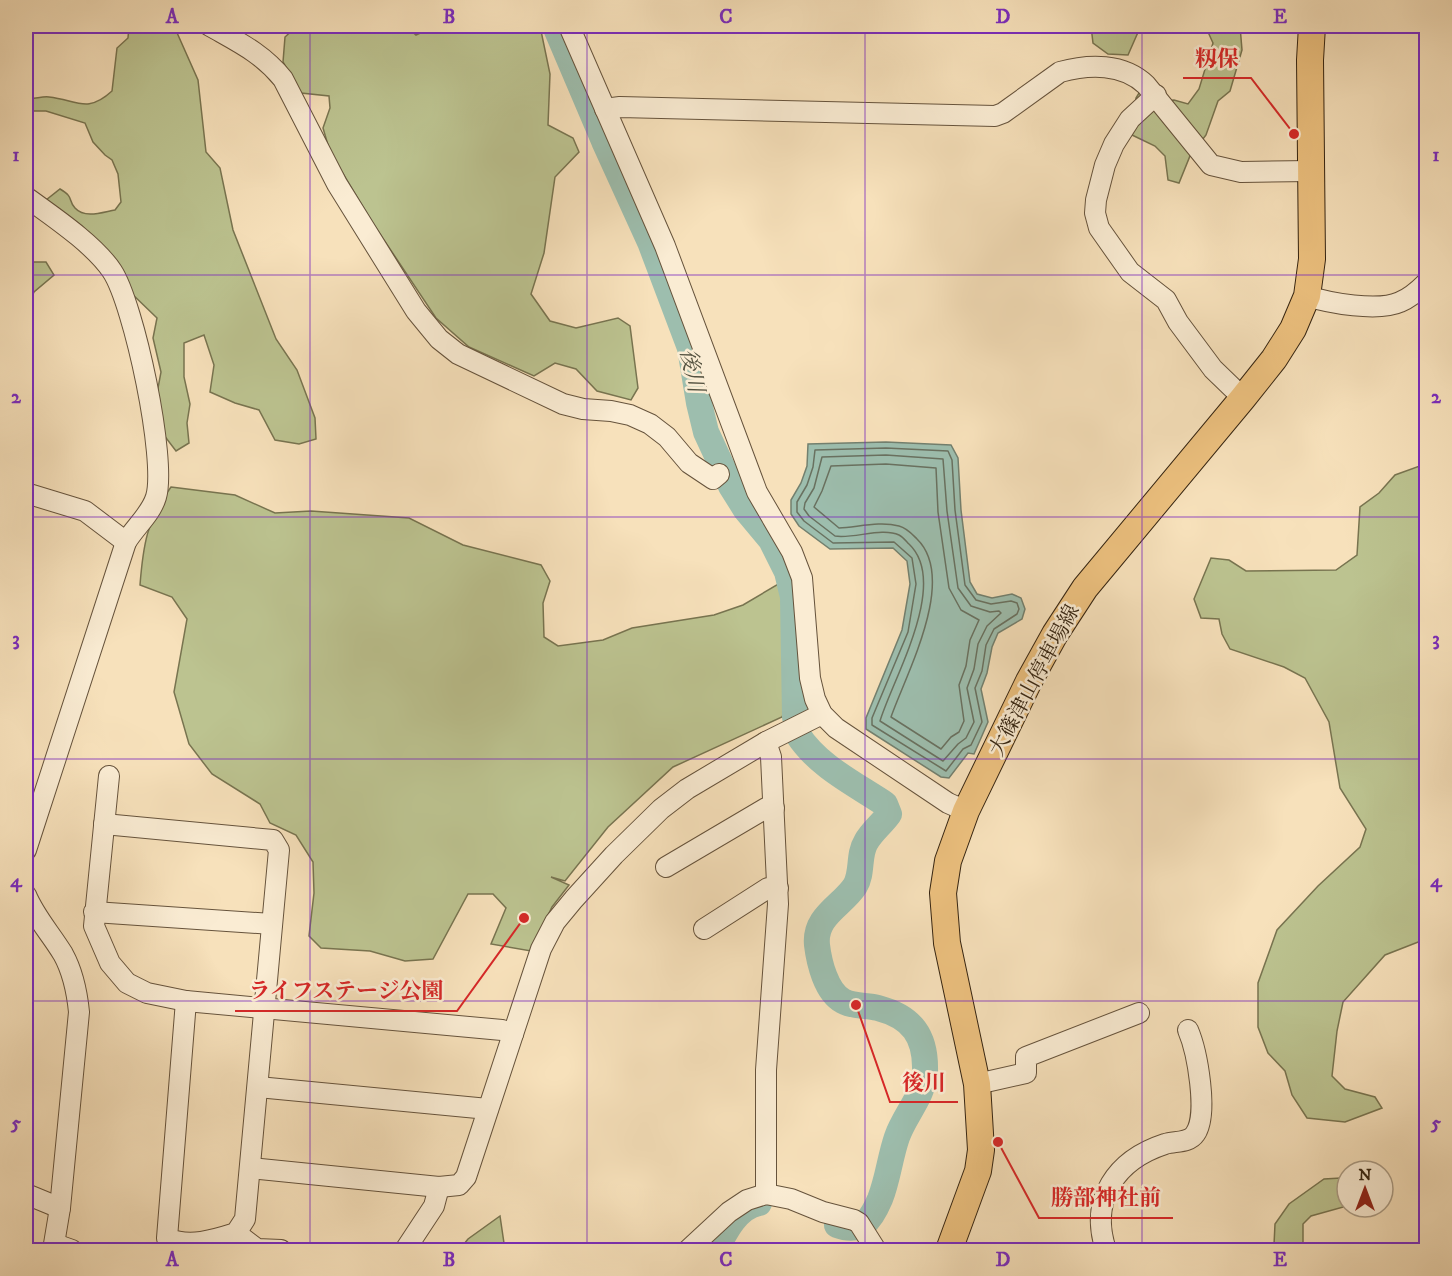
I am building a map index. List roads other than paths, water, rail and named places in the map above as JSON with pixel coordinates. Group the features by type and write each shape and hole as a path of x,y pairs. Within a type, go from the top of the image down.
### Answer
{"main road":[{"name":"大篠津山停車場線","path":"949,1251 978,1171 981,1134 977,1084 946,943 943,893 948,861 966,811 1029,681 1055,634 1085,588 1243,398 1274,359 1293,330 1307,296 1312,259 1310,60 1312,26"}],"street":[{"path":"210,26 254,50 271,64 283,79 337,184 416,311 439,339 458,354 563,404 630,415 650,424 667,437 689,463 704,474 713,479 719,474"},
{"path":"569,26 665,246 757,492 792,552 802,578 810,678 815,699 822,714 836,728 948,803 966,811"},
{"path":"605,109 620,107 792,109 995,116 1003,113 1060,72 1098,67 1126,70 1137,76 1156,95 1211,165 1241,172 1311,171"},
{"path":"1156,95 1130,119 1114,144 1105,165 1096,200 1095,213 1099,228 1130,272 1166,300 1178,322 1213,369 1243,398"},
{"path":"26,197 98,254 113,272 126,301 140,349 158,472 157,496 149,513 126,543 26,850"},
{"path":"1307,296 1368,306 1386,305 1399,303 1426,283"},
{"path":"26,493 85,511 126,543"},
{"path":"250,1168 440,1187 459,1185 466,1177 541,949 555,922 614,855 661,809 687,789 766,742 822,714"},
{"path":"766,742 771,757 778,888 776,956 766,1070 766,1194"},
{"path":"110,776 94,926 110,963 127,983 147,993 186,1001 502,1030 513,1034"},
{"path":"666,867 766,808 774,808"},
{"path":"104,824 273,840 279,850 245,1219 236,1233 189,1244 178,1243 167,1238 186,1001"},
{"path":"704,929 768,888 778,888"},
{"path":"26,895 32,910 63,955 77,989 80,1012 60,1208 60,1248"},
{"path":"94,912 273,924"},
{"path":"977,1084 1026,1073 1026,1057 1139,1013"},
{"path":"1106,1251 1100,1228 1101,1212 1107,1188 1117,1173 1128,1163 1164,1144 1189,1139 1196,1134 1202,1102 1198,1062 1188,1030"},
{"path":"258,1087 488,1109"},
{"path":"405,1251 434,1206 440,1187"},
{"path":"26,1194 60,1208"},
{"path":"688,1251 729,1212 747,1200 766,1194 791,1199 862,1227 876,1251"},
{"path":"236,1233 256,1249 281,1251"}],"water":[{"path":"886,442 951,445 958,458 961,510 970,582 977,594 992,598 1012,594 1021,598 1025,609 1022,619 998,633 981,689 988,722 974,754 968,753 949,778 941,777 866,729 866,718 902,630 910,584 907,561 893,548 830,549 799,526 791,514 791,500 801,483 807,466 808,444"}],"waterway":[{"name":"後川","path":"555,26 650,242 690,348 706,432 731,486 746,510 771,540 787,572 793,597 795,717"},
{"name":"後川","path":"798,735 826,765 885,804 889,814 866,842 855,886 820,926 817,945 824,976 832,991 843,1001 890,1012 908,1023 920,1038 925,1059 924,1080 918,1097 897,1137 877,1207 869,1219 859,1226 853,1228 837,1225"},
{"name":"後川","path":"716,1250 738,1215 751,1205 759,1203"}],"place":[{"name":"籾保","path":"1294,134"},
{"name":"ライフステージ公園","path":"524,918"},
{"name":"後川","path":"856,1005"},
{"name":"勝部神社前","path":"998,1142"}]}
